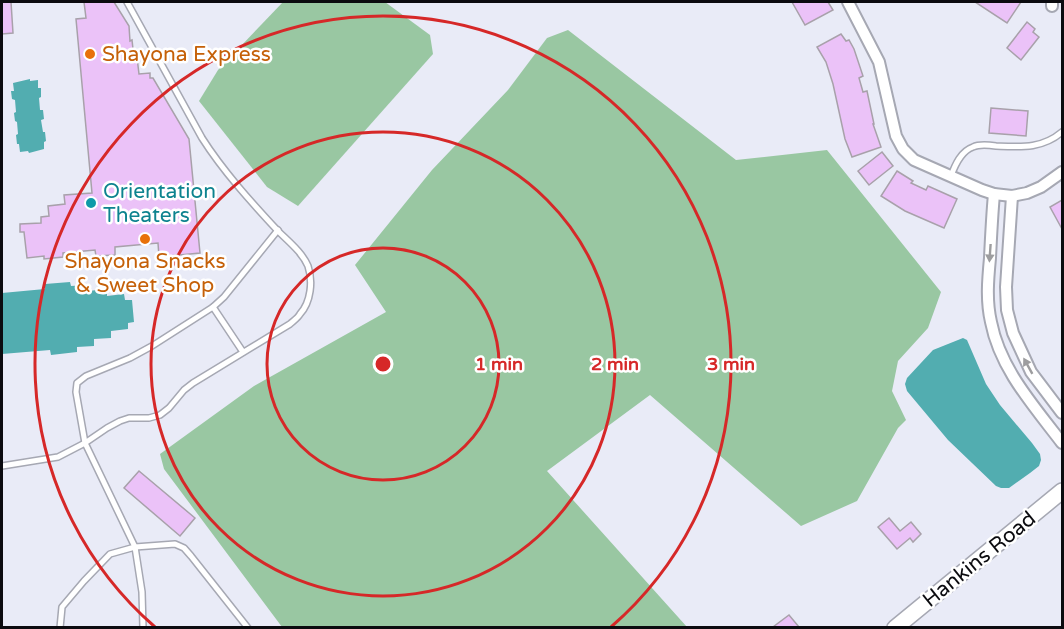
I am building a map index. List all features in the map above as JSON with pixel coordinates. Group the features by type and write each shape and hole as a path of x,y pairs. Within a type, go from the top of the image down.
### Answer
{"main road":[{"name":"Hankins Road","path":"895,627 1062,491"}],"street":[{"path":"848,2 879,62 896,136 903,149 914,160 994,194 1012,196 1041,187 1062,172"},
{"path":"994,194 988,297 997,344 1020,388 1062,443"},
{"path":"1012,196 1006,287 1007,310 1012,333 1031,372 1062,412"},
{"path":"1039,412 1053,401"}],"lane":[{"path":"2,466 58,457 120,421 160,415 194,383 290,324 301,314 307,303 311,284 307,264 298,251 214,158 127,2"},
{"path":"951,176 954,167 964,153 973,147 994,145 1018,148 1045,143 1061,135"},
{"path":"143,627 142,592 135,547 85,443 76,392 77,383 86,376 130,358 152,346 213,307 224,297 278,230"},
{"path":"213,307 243,352"},
{"path":"60,627 62,607 84,580 110,555 135,547 175,544 184,548 248,627"}],"green space":[{"path":"283,2 385,2 430,35 433,54 298,206 267,187 199,101 218,70"},
{"path":"568,30 736,160 827,150 941,292 928,328 898,361 892,391 906,420 898,428 857,501 801,526 650,395 547,471 687,627 282,627 164,469 160,454 254,386 386,312 355,265 432,170 508,90 547,38"}],"water":[{"path":"30,79 30,81 38,80 38,88 41,88 40,110 43,110 44,119 41,120 46,141 44,149 29,153 28,151 20,152 19,144 17,144 15,100 12,99 11,91 14,91 13,83"},
{"path":"70,282 71,286 87,285 88,291 107,289 107,296 124,294 125,300 132,300 134,322 128,323 128,329 111,331 111,338 94,339 94,346 77,347 77,352 51,355 50,350 2,354 2,293 45,289 45,284"},
{"path":"963,338 967,340 986,384 1040,454 1039,466 1009,488 996,486 948,440 907,391 905,384 907,378 933,350"}],"building":[{"path":"2,2 11,2 13,33 2,34"},
{"path":"84,2 114,2 129,26 130,41 132,40 133,49 136,49 139,74 150,73 150,78 153,78 189,139 200,253 159,257 158,243 115,247 115,255 96,256 95,250 63,253 63,257 27,258 24,232 20,232 20,224 41,223 41,217 49,216 48,206 65,204 64,195 92,193 76,19 86,18"},
{"path":"792,2 828,2 833,10 805,25"},
{"path":"975,2 1021,2 1007,23"},
{"path":"1027,22 1035,29 1033,32 1039,37 1021,60 1007,48"},
{"path":"841,34 846,41 849,40 854,49 863,76 859,78 863,92 867,91 873,124 881,147 852,157 845,139 826,62 817,47"},
{"path":"991,108 1028,111 1026,136 989,133"},
{"path":"882,152 893,166 869,185 858,171"},
{"path":"897,171 913,181 911,183 926,190 928,186 957,199 944,228 905,211 881,196"},
{"path":"1062,200 1062,229 1050,207"},
{"path":"139,471 195,518 180,536 124,488"},
{"path":"889,518 900,531 911,522 921,534 913,542 910,538 897,549 878,527"},
{"path":"789,615 799,627 773,627"}],"place":[{"name":"Shayona Express","path":"90,54"},
{"name":"Orientation Theaters","path":"91,203"},
{"name":"Shayona Snacks & Sweet Shop","path":"145,239"}]}
